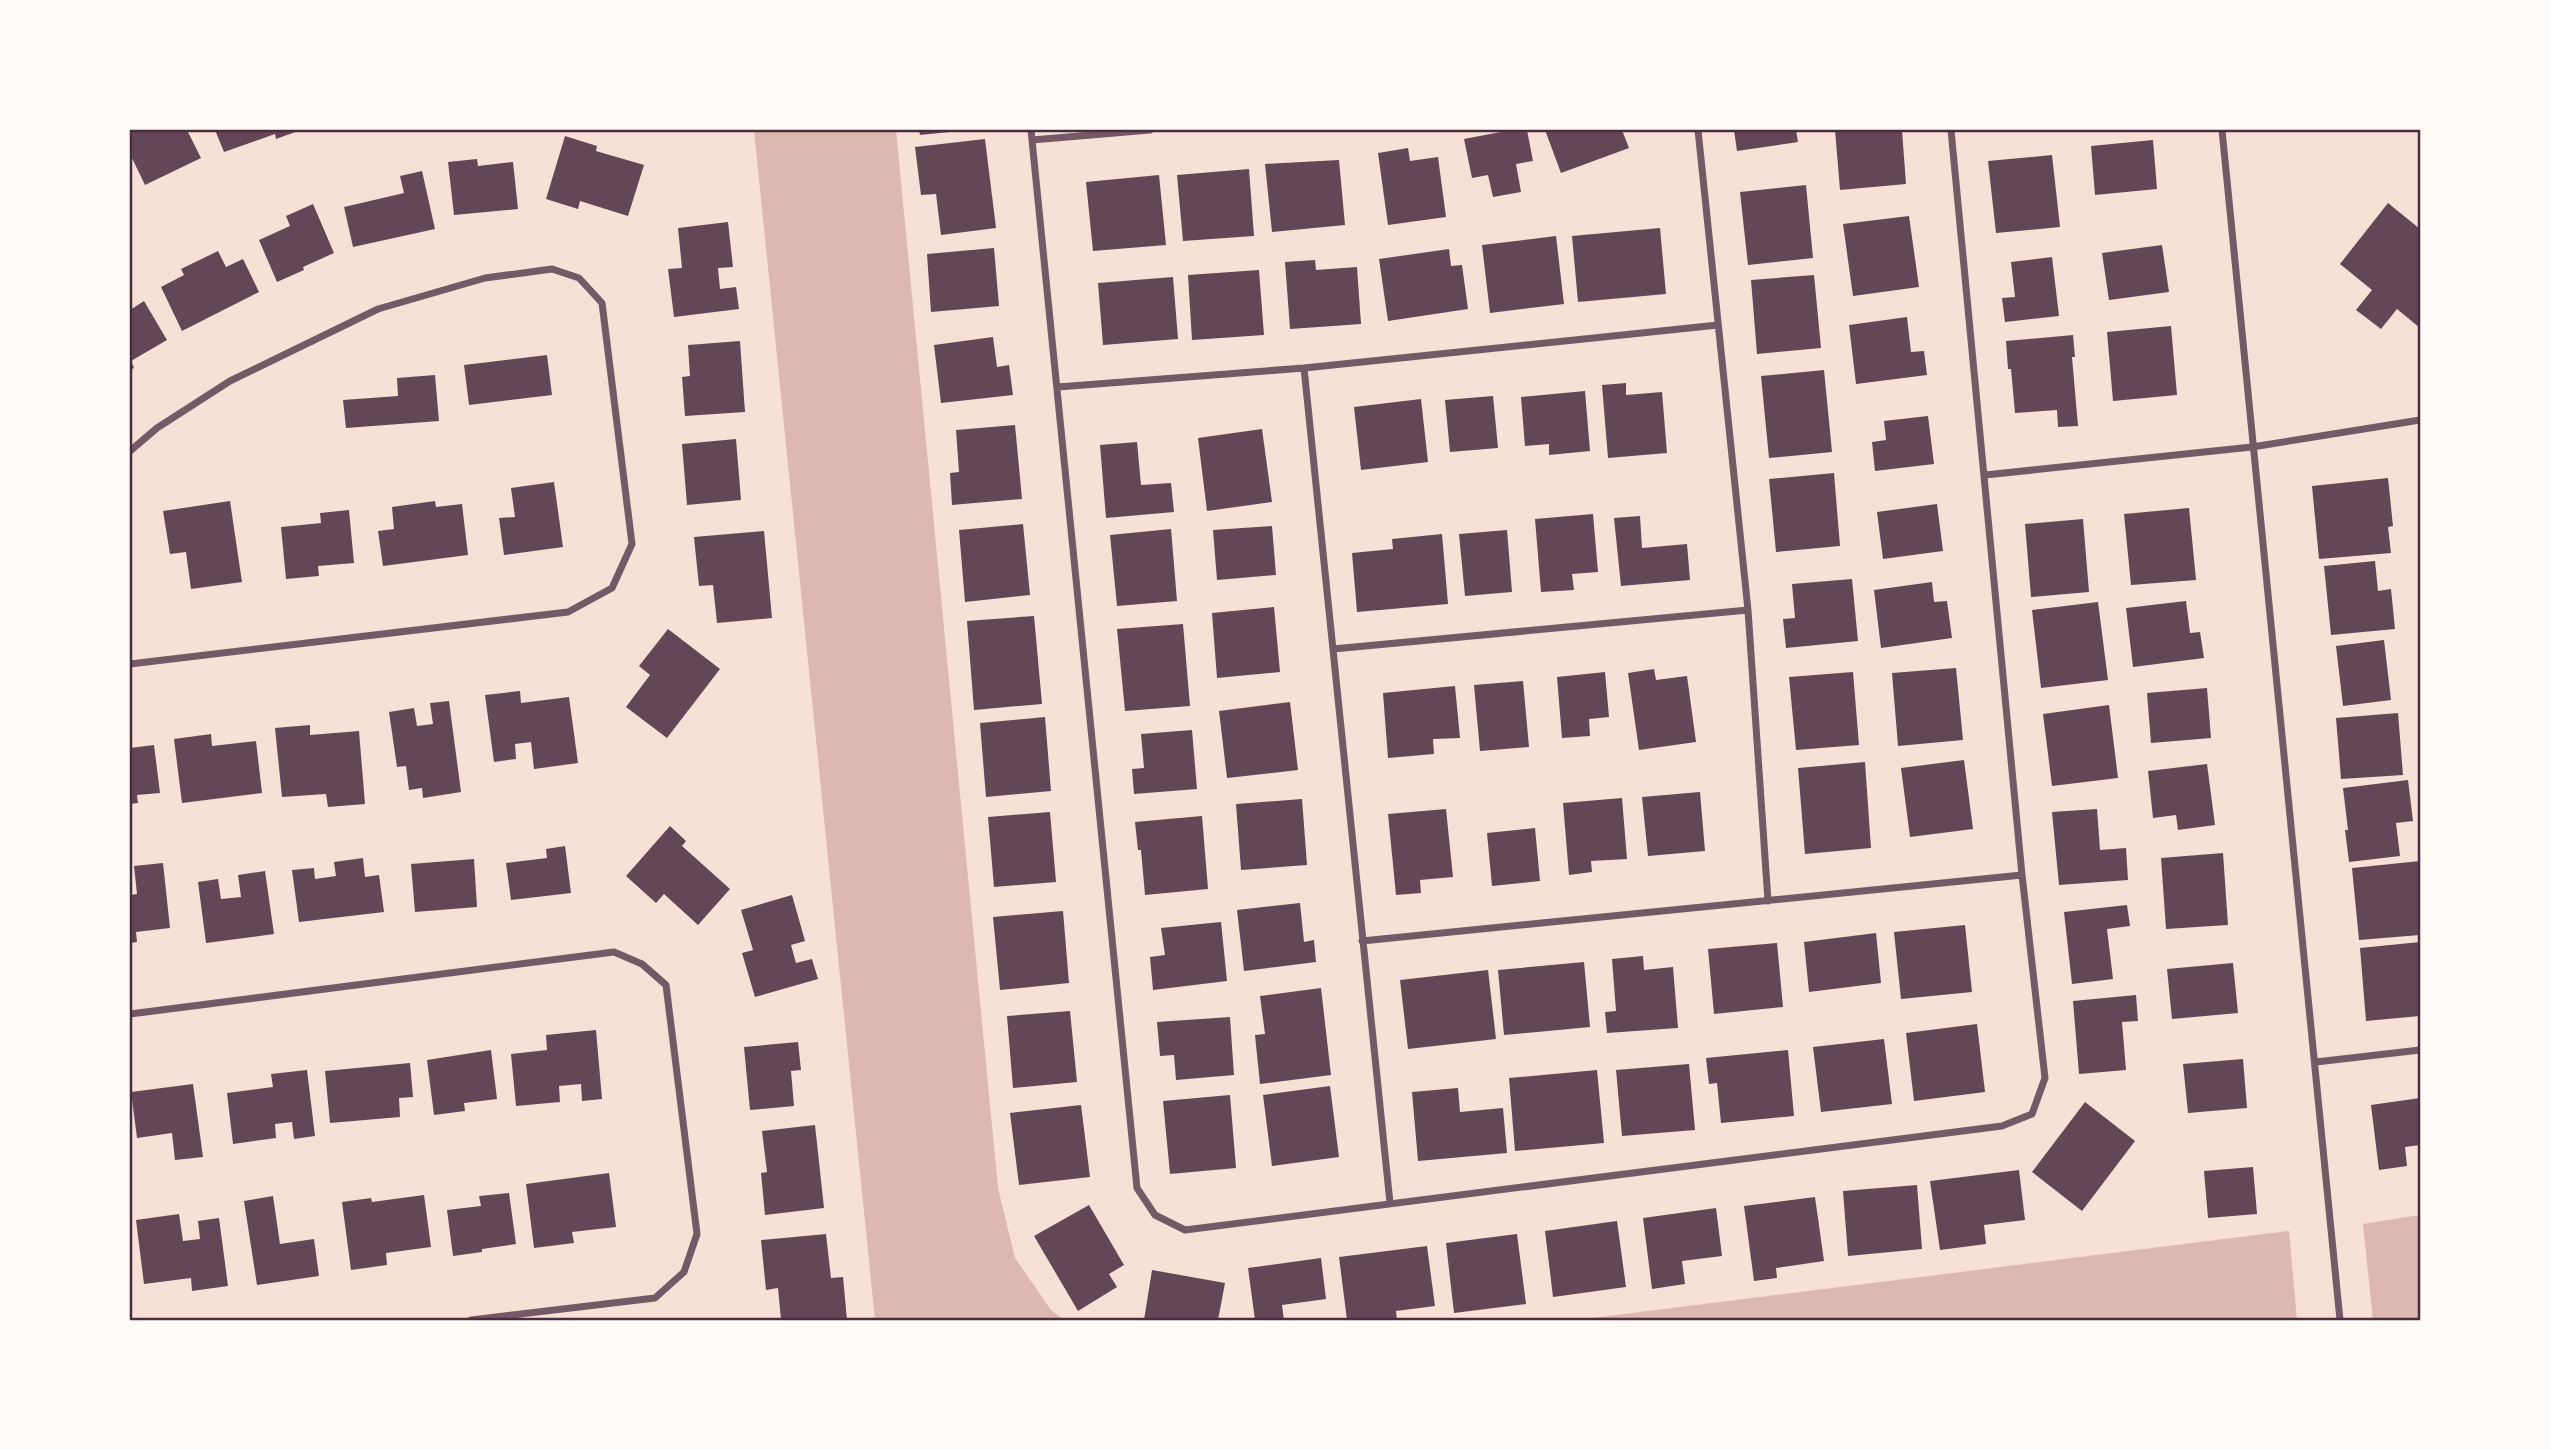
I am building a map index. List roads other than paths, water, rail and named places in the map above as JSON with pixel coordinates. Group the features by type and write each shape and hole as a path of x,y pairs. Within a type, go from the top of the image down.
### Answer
{"street":[{"path":"1031,130 1138,1188 1155,1215 1185,1230 2002,1126 2032,1114 2045,1078 2022,875 1951,130"},
{"path":"1032,140 1150,130"},
{"path":"1698,130 1748,610 1768,901"},
{"path":"2222,130 2340,1321"},
{"path":"130,451 157,428 230,381 378,309 485,278 552,269 579,278 602,303 632,544 612,588 568,612 130,664"},
{"path":"1058,387 1304,368 1718,325"},
{"path":"1304,368 1390,1203"},
{"path":"1985,475 2252,447 2420,419"},
{"path":"1333,649 1748,610"},
{"path":"1362,941 2022,875"},
{"path":"130,1014 614,952 642,964 666,985 697,1234 684,1272 655,1298 471,1321"},
{"path":"2316,1062 2420,1050"}]}
